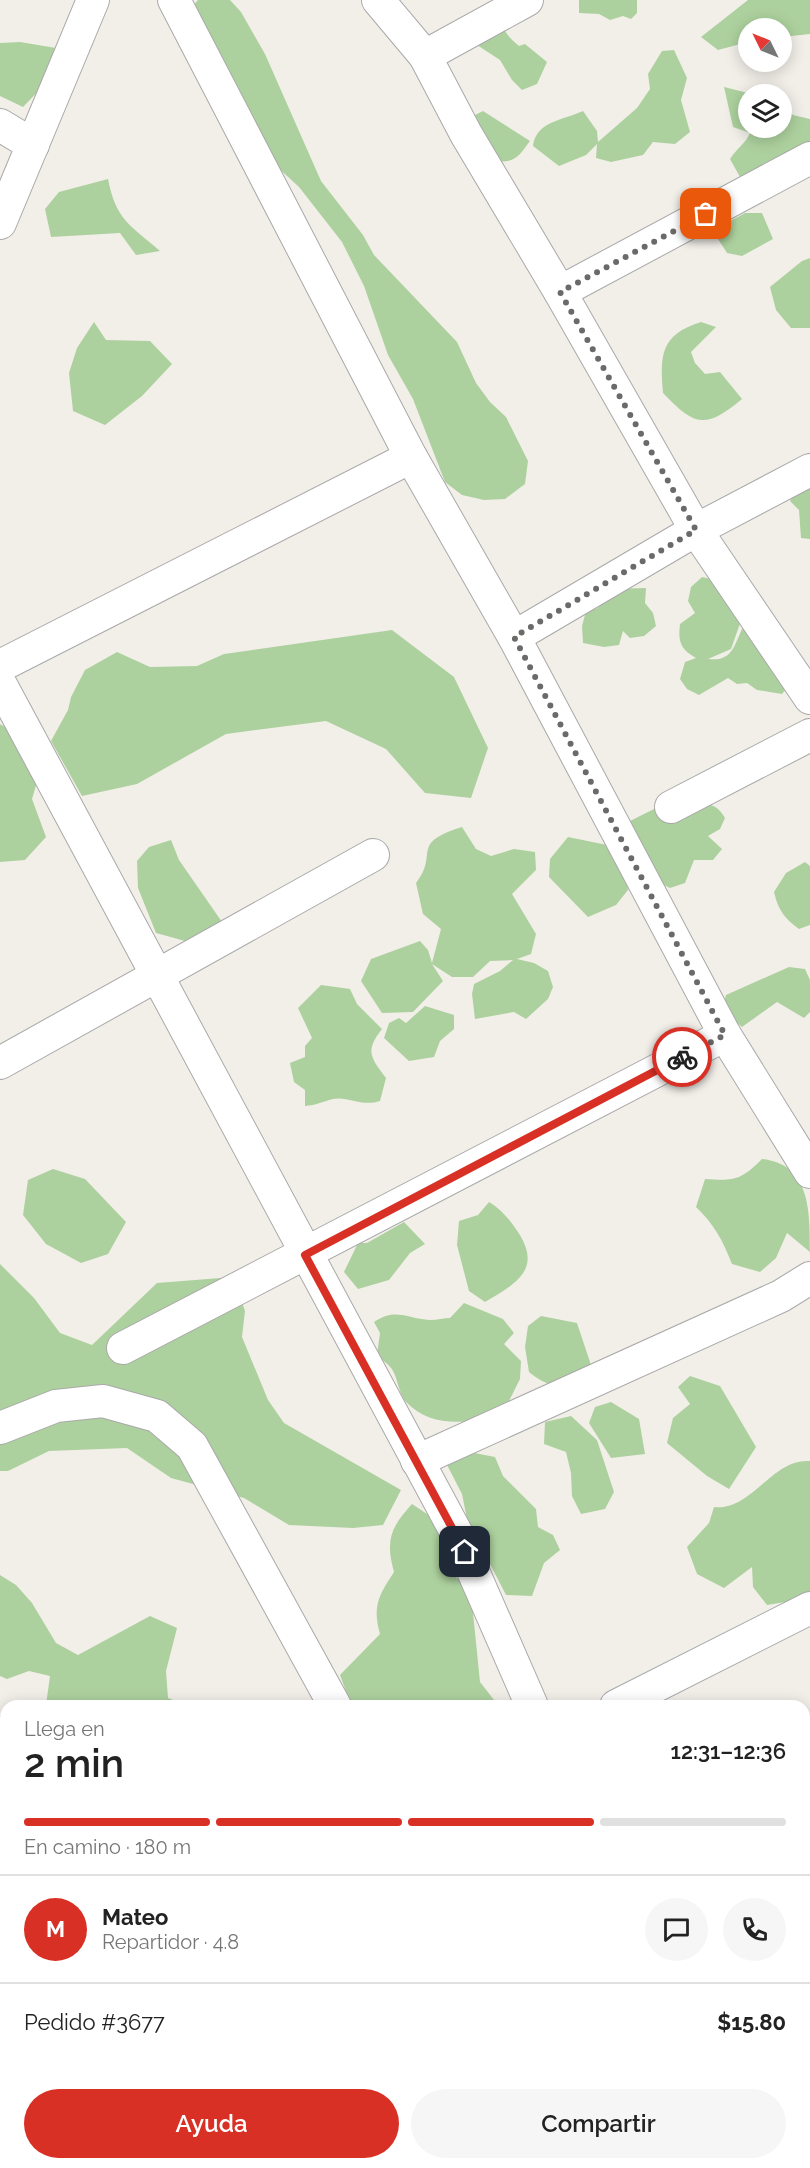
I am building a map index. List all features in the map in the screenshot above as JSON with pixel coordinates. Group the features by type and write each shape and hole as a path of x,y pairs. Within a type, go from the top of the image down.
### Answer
{"street":[{"path":"0,223 93,0"},
{"path":"174,0 411,457 514,637 725,1035 805,1156"},
{"path":"378,0 424,56 466,134 560,292 696,530 810,698"},
{"path":"424,56 527,0"},
{"path":"0,125 33,145"},
{"path":"560,292 810,158"},
{"path":"0,666 411,457"},
{"path":"514,637 696,530 810,470"},
{"path":"0,683 305,1255 456,1532 528,1700"},
{"path":"672,807 810,735"},
{"path":"0,1063 373,855"},
{"path":"123,1348 725,1035"},
{"path":"417,1461 781,1296 810,1278"},
{"path":"0,1428 56,1407 104,1401 157,1416 192,1446 332,1700"},
{"path":"628,1700 810,1608"}],"green space":[{"path":"198,0 230,0 241,12 265,54 321,181 363,235 374,255 457,342 476,383 490,402 506,417 528,461 525,484 505,499 484,500 462,495 445,482 413,399 388,355 364,286 342,242 299,187 246,138 186,14"},
{"path":"579,0 637,0 637,13 631,19 623,16 610,20 599,14 579,13"},
{"path":"748,0 810,0 810,34 792,36 792,18 738,18 738,45 718,50 701,37"},
{"path":"501,21 510,38 519,46 525,44 547,62 537,84 522,90 512,80 500,60 474,43"},
{"path":"20,42 56,48 48,81 23,107 0,96 0,43"},
{"path":"674,50 687,78 681,100 690,132 675,144 653,142 643,155 611,162 596,158 597,144 586,155 559,166 533,146 539,131 545,126 583,111 597,131 598,142 637,108 650,89 648,74 662,51"},
{"path":"724,87 738,90 738,129 733,127"},
{"path":"483,111 530,141 522,152 510,160 492,161 473,116"},
{"path":"792,114 810,119 810,142 752,180 740,177 730,159 747,138 792,138"},
{"path":"108,179 111,193 120,213 132,228 160,251 136,255 120,233 51,237 45,209 59,192"},
{"path":"745,213 762,213 773,239 742,256 727,253 718,239 727,223"},
{"path":"810,258 810,328 791,328 776,310 770,287 802,261"},
{"path":"94,322 106,340 150,341 172,364 142,396 105,425 73,411 69,373 77,348"},
{"path":"701,322 716,327 691,352 695,363 705,374 720,372 742,399 719,416 701,420 684,412 663,393 662,368 663,357 670,340 687,327"},
{"path":"810,480 810,539 801,538 799,510 790,501 798,485"},
{"path":"702,577 724,582 742,618 731,649 708,659 723,658 728,655 735,646 743,627 790,684 782,694 757,690 747,683 737,684 728,678 699,695 687,689 680,679 685,662 696,658 681,644 680,624 695,613 688,601 691,587"},
{"path":"646,588 645,603 653,613 656,626 644,636 630,638 623,631 619,645 604,647 583,643 582,626 586,611 598,608 612,589"},
{"path":"392,630 454,677 488,748 471,798 425,793 386,749 326,721 226,734 137,784 82,796 51,741 68,710 71,697 85,670 117,652 150,667 197,666 224,654"},
{"path":"0,724 24,738 39,775 32,799 46,837 25,860 0,862"},
{"path":"699,803 714,806 725,818 720,829 708,836 722,849 713,860 694,860 685,883 670,888 651,874 647,852 625,836 630,821 658,807"},
{"path":"462,827 476,849 491,856 514,849 535,852 536,870 512,894 536,934 531,954 517,959 534,963 548,971 553,987 548,999 526,1019 514,1012 475,1019 472,994 474,984 500,971 513,960 490,961 473,977 452,977 432,964 443,981 413,1012 382,1013 361,981 371,959 420,941 428,950 432,963 441,929 423,914 416,883 423,873 430,844 446,833"},
{"path":"568,837 612,846 625,861 628,890 616,905 588,917 549,877 550,859"},
{"path":"171,840 179,860 222,922 185,941 156,933 138,888 137,861 149,847"},
{"path":"805,862 810,866 810,925 799,929 783,914 774,892 786,873"},
{"path":"789,967 805,969 810,980 810,1012 804,1018 777,1002 742,1027 722,1010 726,995"},
{"path":"321,985 350,989 357,1004 382,1029 372,1049 373,1059 386,1078 380,1101 367,1103 339,1098 305,1106 305,1090 294,1082 290,1063 305,1057 305,1046 312,1038 298,1008"},
{"path":"425,1006 454,1015 454,1029 440,1041 434,1057 409,1061 384,1038 389,1023 399,1018 406,1023"},
{"path":"762,1159 778,1163 790,1170 798,1180 807,1205 810,1252 787,1233 776,1258 760,1272 732,1264 717,1233 696,1207 705,1179 737,1178"},
{"path":"53,1169 85,1179 126,1222 108,1254 81,1263 46,1244 23,1215 28,1180"},
{"path":"489,1202 502,1212 515,1227 528,1256 522,1274 515,1282 485,1302 469,1291 457,1245 459,1221 478,1215"},
{"path":"404,1222 425,1244 410,1253 389,1280 358,1289 344,1272 358,1243 367,1243"},
{"path":"0,1264 34,1298 60,1333 92,1345 157,1283 233,1277 245,1311 242,1337 268,1400 284,1423 401,1490 383,1525 353,1528 289,1525 244,1498 171,1478 127,1448 49,1451 8,1471 0,1471"},
{"path":"464,1303 503,1319 514,1333 504,1344 521,1361 520,1379 503,1413 478,1420 452,1422 428,1417 416,1411 406,1402 393,1371 377,1355 380,1333 374,1322 389,1315 430,1320 450,1318"},
{"path":"541,1316 577,1323 592,1368 567,1382 553,1385 538,1379 529,1372 525,1347 528,1326"},
{"path":"690,1376 720,1386 756,1447 729,1489 707,1476 667,1443 673,1418 690,1404 678,1387"},
{"path":"611,1402 639,1419 645,1454 611,1458 589,1423 595,1407"},
{"path":"571,1416 597,1440 614,1492 605,1509 581,1514 572,1496 571,1473 566,1452 544,1444 545,1422"},
{"path":"459,1450 495,1457 503,1476 536,1509 538,1527 553,1535 560,1550 544,1563 532,1596 506,1595 490,1564 472,1544 462,1494 446,1463"},
{"path":"810,1461 810,1598 767,1605 753,1587 752,1567 724,1588 697,1574 687,1547 709,1523 714,1507 727,1506 740,1501 784,1467 797,1462"},
{"path":"412,1504 439,1522 458,1567 453,1574 471,1593 480,1682 494,1700 349,1700 340,1675 380,1634 377,1616 378,1601 394,1572 390,1542 399,1520"},
{"path":"0,1575 16,1585 32,1603 56,1643 78,1655 150,1616 177,1628 166,1671 168,1698 173,1700 47,1700 50,1676 29,1671 7,1679 0,1676"}],"way so far":[{"path":"682,1057 725,1035 514,637 696,530 560,292 706,214"}],"route":[{"path":"465,1552 305,1255 682,1057"}]}
